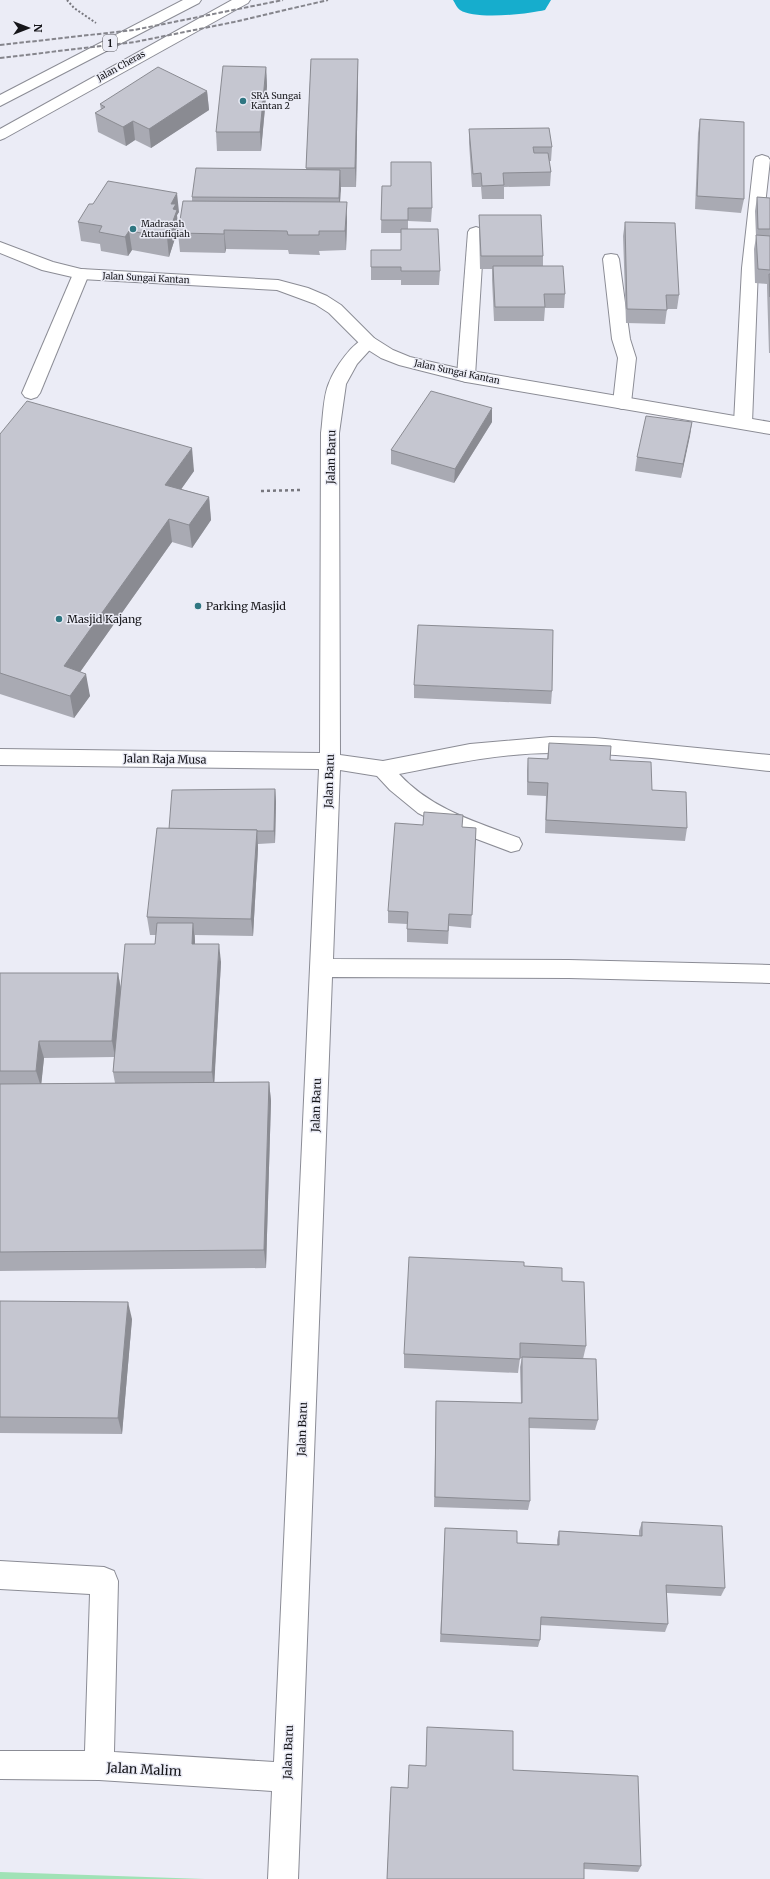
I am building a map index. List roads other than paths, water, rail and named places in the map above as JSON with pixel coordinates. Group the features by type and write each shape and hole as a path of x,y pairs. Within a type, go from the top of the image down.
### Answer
{"street":[{"name":"1","path":"0,101 194,0"},
{"name":"Jalan Cheras","path":"0,135 167,40 243,0"},
{"path":"743,423 750,268 762,160"},
{"path":"466,376 476,232"},
{"path":"0,242 26,258"},
{"name":"Jalan Sungai Kantan","path":"0,247 48,266 81,274 278,285 322,300 335,309 368,342 387,354 405,361 466,376 770,428"},
{"path":"611,259 621,339 627,358 622,403"},
{"path":"31,392 81,274"},
{"name":"Jalan Baru","path":"284,1879 330,761 330,433 336,384 350,361 368,342"},
{"name":"Jalan Raja Musa","path":"0,758 330,761 383,769 470,752 551,744 596,746 770,763"},
{"path":"383,769 400,789 426,809 446,820 511,844"},
{"path":"321,968 569,969 770,974"},
{"path":"0,1575 104,1581 99,1766"},
{"name":"Jalan Malim","path":"0,1765 99,1766 287,1777"}],"waterway":[{"path":"475,0 479,2 529,0"}],"railway":[{"path":"0,45 134,30 283,0"},
{"path":"0,58 135,42 234,22 328,0"}],"place":[{"name":"SRA Sungai Kantan 2","path":"243,101"},
{"name":"Madrasah Attaufiqiah","path":"133,229"},
{"name":"Parking Masjid","path":"198,606"},
{"name":"Masjid Kajang","path":"59,619"}]}
